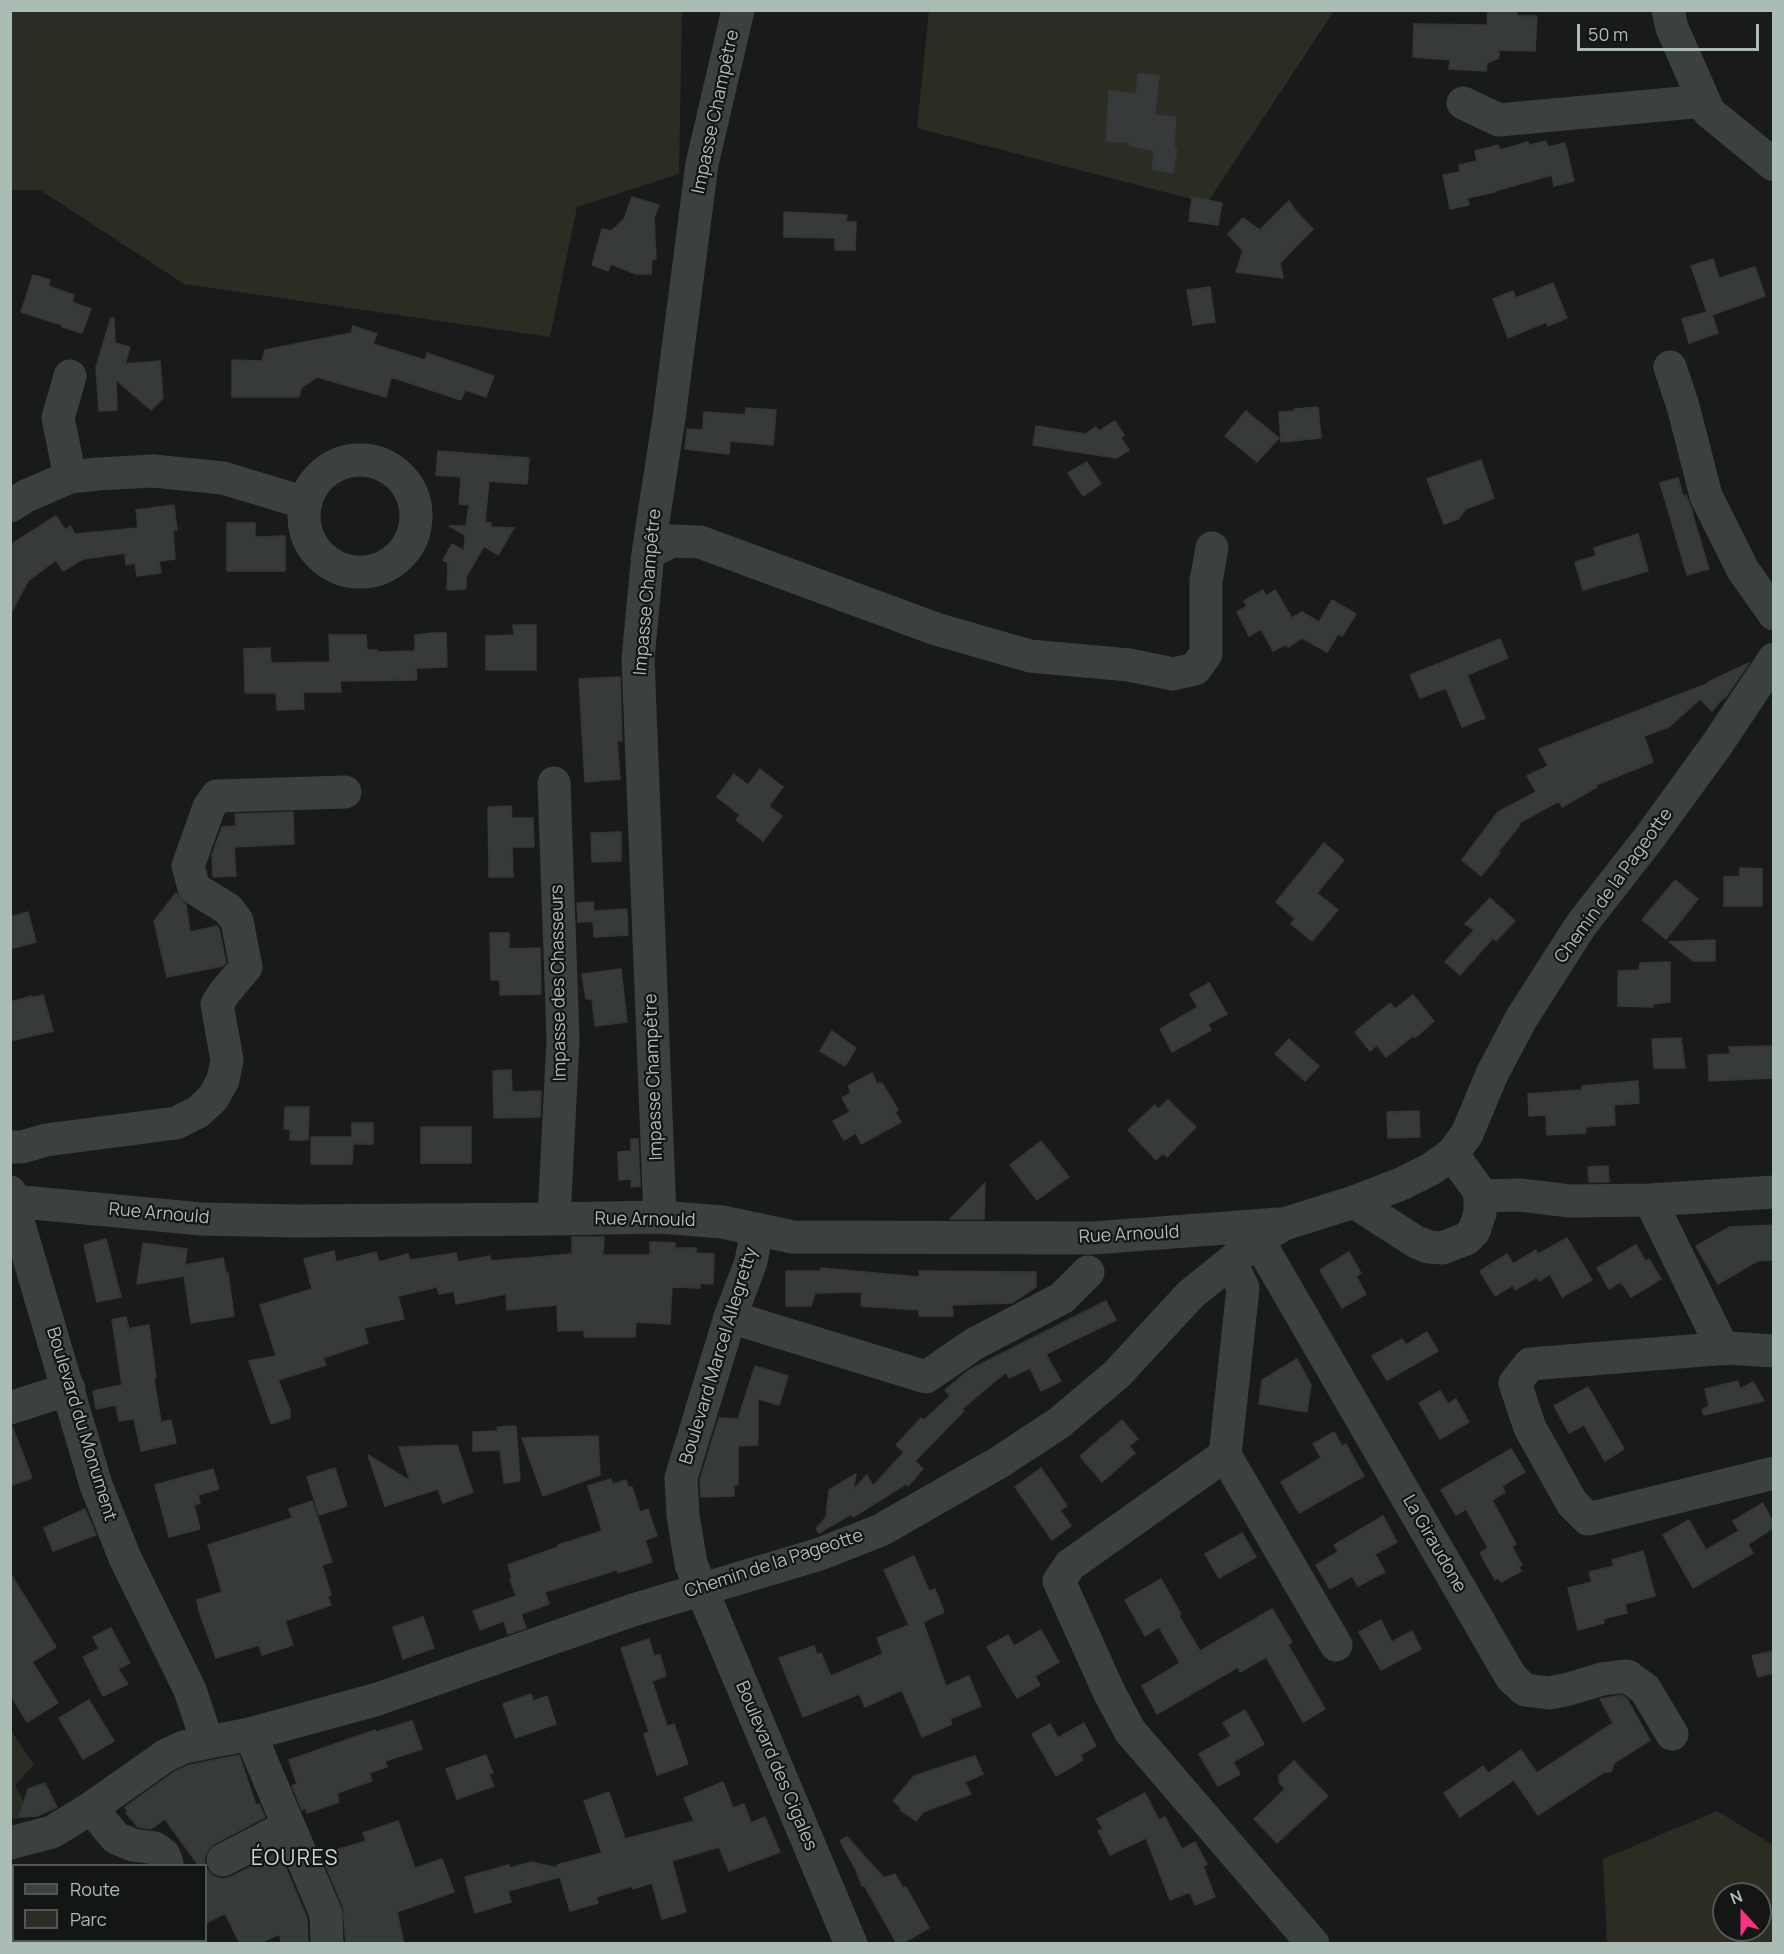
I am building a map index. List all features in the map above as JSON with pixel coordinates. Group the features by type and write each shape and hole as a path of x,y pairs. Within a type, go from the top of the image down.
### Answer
{"street":[{"name":"Impasse Champêtre","path":"660,1217 638,659 648,553 669,418 702,164 738,10"},
{"path":"1668,10 1672,28 1709,112 1770,156"},
{"path":"1463,103 1499,120 1704,101"},
{"path":"1670,367 1683,406 1706,496 1743,570 1773,614"},
{"path":"70,376 58,418 70,477"},
{"path":"10,506 26,496 70,477 153,471 223,478 306,503"},
{"path":"648,553 672,541 700,542 936,629 1030,656 1129,666 1173,674 1195,669 1206,654 1206,581 1212,548"},
{"name":"Chemin de la Pageotte","path":"10,1843 52,1832 183,1747 250,1734 378,1699 701,1588 820,1554 881,1530 998,1463 1059,1423 1117,1374 1191,1294 1271,1232 1401,1184 1452,1154 1467,1134 1492,1074 1521,1019 1581,925 1718,743 1773,659"},
{"name":"Impasse des Chasseurs","path":"554,783 563,1039 554,1219"},
{"path":"10,1147 176,1123 198,1112 213,1098 223,1080 227,1060 217,1004 246,967 237,921 228,909 194,888 188,866 209,807 216,796 345,792"},
{"path":"1354,1202 1416,1242 1428,1247 1442,1248 1466,1239 1474,1231 1480,1213 1480,1196 1477,1188 1452,1154"},
{"path":"1480,1196 1520,1195 1570,1201 1650,1200 1773,1192"},
{"name":"Rue Arnould","path":"11,1197 201,1219 295,1221 660,1217 722,1222 793,1237 1093,1238 1271,1232"},
{"name":"Boulevard du Monument","path":"11,1197 96,1485 125,1558 190,1690 207,1741"},
{"path":"1650,1200 1723,1349"},
{"name":"Boulevard Marcel Allegretty","path":"701,1588 691,1564 683,1515 681,1478 730,1317 751,1262 758,1229"},
{"name":"La Giraudone","path":"1271,1232 1511,1677 1525,1690 1549,1693 1602,1679 1627,1676 1645,1689 1672,1734"},
{"path":"1231,1263 1243,1288 1225,1455 1336,1645"},
{"path":"730,1317 918,1389 974,1344 1062,1298 1088,1272"},
{"path":"1773,1351 1723,1349 1530,1364 1515,1383 1530,1428 1572,1503 1588,1519 1773,1473"},
{"path":"10,1408 69,1389"},
{"path":"1225,1455 1070,1565 1059,1581 1109,1692 1130,1731 1313,1944"},
{"name":"Boulevard des Cigales","path":"701,1588 851,1944"},
{"path":"250,1734 326,1914 327,1944"},
{"path":"91,1808 116,1838 133,1845 155,1848 164,1855 167,1863"},
{"path":"223,1860 288,1826"}],"green space":[{"path":"11,10 682,11 679,174 577,207 550,337 184,284 40,190 11,190"},
{"path":"929,11 1334,11 1207,203 917,128"},
{"path":"10,1729 34,1765 15,1785 31,1817 11,1819"},
{"path":"1717,1811 1773,1845 1773,1943 1607,1943 1603,1859"}],"building":[{"path":"1488,10 1517,10 1517,16 1537,16 1535,51 1499,50 1499,58 1487,63 1486,71 1449,69 1450,60 1413,57 1414,24 1487,25"},
{"path":"1138,73 1159,76 1155,115 1176,117 1174,149 1177,150 1173,173 1152,169 1154,151 1130,146 1130,143 1106,141 1109,90 1136,94"},
{"path":"1546,141 1548,147 1565,143 1574,181 1554,186 1552,175 1467,198 1469,205 1450,209 1443,175 1460,172 1459,165 1477,161 1475,151 1498,145 1500,150 1528,142 1529,145"},
{"path":"632,197 659,205 654,218 656,259 652,259 651,274 636,274 611,264 608,271 592,265 602,229 611,231 624,219"},
{"path":"1192,197 1222,203 1218,225 1189,221"},
{"path":"1289,201 1313,229 1280,263 1283,278 1236,272 1243,251 1228,234 1243,218 1260,230"},
{"path":"784,212 847,215 846,222 856,222 855,250 835,250 835,238 784,237"},
{"path":"1713,259 1719,278 1755,267 1765,296 1712,315 1718,333 1689,343 1682,319 1707,312 1691,266"},
{"path":"33,275 50,280 48,286 74,295 72,302 91,309 82,333 21,312"},
{"path":"1553,283 1567,318 1548,326 1546,322 1508,338 1493,299 1513,291 1516,298"},
{"path":"1210,287 1215,322 1193,325 1187,290"},
{"path":"111,318 114,318 115,343 130,347 125,364 160,361 163,398 151,410 116,380 117,410 99,411 96,367"},
{"path":"353,326 377,334 373,344 425,360 427,353 494,376 486,397 465,390 461,400 391,377 386,397 317,377 301,388 299,397 232,397 232,360 262,361 265,350 351,333"},
{"path":"1318,407 1321,438 1281,442 1279,412"},
{"path":"746,408 776,410 773,445 730,441 729,454 685,449 687,429 703,430 704,412 745,415"},
{"path":"1246,411 1279,438 1257,462 1225,436"},
{"path":"1115,421 1124,435 1121,438 1129,450 1116,458 1033,445 1036,426 1085,434 1096,427 1099,431"},
{"path":"438,451 529,458 527,484 489,481 485,522 491,523 491,527 514,528 498,555 484,546 466,577 466,589 447,590 448,563 443,560 452,544 464,551 465,535 449,526 466,526 469,505 459,504 461,477 436,475"},
{"path":"1481,460 1494,498 1466,509 1458,519 1444,524 1427,479"},
{"path":"1087,462 1101,484 1083,496 1068,473"},
{"path":"1678,478 1683,496 1686,495 1693,513 1709,569 1687,575 1660,483"},
{"path":"174,505 177,530 173,530 175,559 159,561 161,573 137,576 135,563 126,565 125,553 83,559 63,571 56,560 28,581 10,615 10,545 56,516 65,530 70,526 75,534 138,528 136,510"},
{"path":"227,523 255,523 255,537 285,536 285,571 227,571"},
{"path":"1638,534 1648,571 1583,590 1575,562 1596,556 1594,548"},
{"path":"1263,590 1266,596 1275,590 1292,618 1302,612 1319,622 1332,600 1356,614 1342,636 1338,634 1327,652 1302,638 1288,647 1286,644 1273,651 1261,629 1249,636 1237,612 1247,606 1244,601"},
{"path":"513,625 536,625 536,670 486,670 486,636 514,635"},
{"path":"446,633 447,667 416,668 417,680 340,681 341,692 303,692 304,709 277,710 276,693 245,693 244,649 270,648 271,663 330,662 329,635 366,635 367,650 377,650 377,652 415,651 415,635"},
{"path":"1500,639 1508,658 1467,675 1485,718 1462,727 1446,688 1420,698 1410,675"},
{"path":"1749,663 1725,698 1712,711 1700,699 1669,727 1644,736 1653,762 1596,785 1597,787 1562,807 1559,801 1519,823 1520,825 1498,852 1500,853 1481,876 1462,860 1498,812 1536,792 1527,776 1548,766 1539,749 1709,683"},
{"path":"620,677 622,741 617,741 620,779 585,782 579,679"},
{"path":"760,769 783,787 769,806 782,816 763,841 736,820 740,815 717,797 734,774 748,785"},
{"path":"511,806 512,818 533,818 534,847 512,847 513,877 489,877 488,807"},
{"path":"293,812 294,844 234,847 236,876 213,877 212,855 222,827 236,826 235,814"},
{"path":"621,832 621,861 592,862 591,833"},
{"path":"1324,843 1344,860 1317,893 1338,910 1312,941 1291,924 1295,919 1276,902"},
{"path":"1740,868 1762,869 1762,906 1724,906 1724,877 1740,876"},
{"path":"1675,880 1698,899 1666,939 1642,920"},
{"path":"176,893 186,905 190,932 217,926 219,929 226,962 223,966 167,977 154,921"},
{"path":"1490,898 1515,921 1496,941 1493,938 1460,975 1445,962 1474,930 1465,924"},
{"path":"593,902 594,911 627,909 628,935 594,937 593,921 578,922 577,903"},
{"path":"28,912 36,942 10,949 10,917"},
{"path":"490,933 509,933 509,949 540,948 541,994 500,995 500,980 491,980"},
{"path":"1715,940 1715,961 1693,961 1669,942"},
{"path":"1670,962 1670,1002 1653,1004 1653,1007 1618,1006 1618,971 1639,970 1640,963"},
{"path":"621,969 627,1022 595,1026 592,999 586,999 582,974"},
{"path":"1209,983 1227,1014 1208,1024 1211,1030 1172,1052 1160,1029 1198,1007 1190,994"},
{"path":"43,995 53,1031 10,1041 10,1002"},
{"path":"1413,995 1434,1021 1415,1038 1413,1036 1386,1057 1377,1045 1370,1051 1355,1032 1390,1003 1395,1009"},
{"path":"832,1031 856,1048 845,1066 820,1051"},
{"path":"1681,1038 1685,1068 1654,1068 1652,1039"},
{"path":"1289,1039 1319,1066 1305,1081 1275,1054"},
{"path":"1773,1046 1773,1078 1709,1081 1708,1055 1730,1054 1729,1047"},
{"path":"511,1070 512,1092 541,1091 540,1117 494,1118 493,1071"},
{"path":"872,1073 877,1084 882,1083 898,1110 895,1112 901,1122 861,1144 856,1133 844,1140 833,1121 850,1112 842,1098 851,1093 848,1086"},
{"path":"1638,1081 1639,1103 1614,1105 1615,1125 1585,1127 1586,1133 1547,1135 1546,1115 1529,1116 1528,1094 1582,1090 1582,1086"},
{"path":"1168,1100 1196,1127 1167,1157 1163,1153 1156,1160 1128,1130 1155,1105 1158,1109"},
{"path":"285,1107 309,1107 308,1140 290,1140 290,1129 284,1129"},
{"path":"1419,1111 1420,1137 1388,1138 1387,1112"},
{"path":"352,1123 373,1123 373,1144 353,1144 352,1164 311,1164 311,1137 352,1137"},
{"path":"421,1127 471,1127 471,1163 421,1163"},
{"path":"631,1139 638,1139 640,1186 631,1187 631,1179 619,1180 618,1152 631,1151"},
{"path":"1041,1141 1069,1177 1037,1200 1010,1165"},
{"path":"1608,1166 1609,1182 1589,1182 1588,1167"},
{"path":"985,1183 984,1219 950,1219"},
{"path":"1773,1225 1773,1260 1757,1261 1718,1284 1696,1246 1730,1227"},
{"path":"572,1237 604,1237 603,1255 650,1255 650,1242 675,1243 675,1248 696,1248 696,1253 714,1254 713,1284 700,1283 700,1288 672,1287 670,1324 636,1322 635,1337 584,1337 584,1330 558,1331 557,1305 507,1310 506,1294 456,1304 454,1291 439,1294 437,1287 398,1296 404,1319 364,1328 368,1343 323,1358 326,1365 278,1380 290,1410 290,1418 271,1424 249,1361 276,1356 260,1305 312,1289 304,1259 334,1251 336,1262 376,1252 379,1262 408,1254 410,1260 456,1253 458,1262 490,1256 490,1261 572,1254"},
{"path":"1567,1238 1592,1280 1562,1297 1550,1274 1539,1281 1537,1277 1515,1290 1513,1285 1495,1296 1480,1271 1507,1254 1513,1264 1536,1250 1538,1254"},
{"path":"106,1239 121,1297 97,1302 84,1245"},
{"path":"143,1243 187,1249 185,1265 223,1258 226,1273 228,1273 234,1316 191,1323 184,1276 137,1284"},
{"path":"1636,1245 1646,1262 1649,1259 1661,1279 1631,1297 1620,1282 1609,1289 1597,1268"},
{"path":"1349,1252 1361,1273 1356,1276 1366,1294 1342,1308 1320,1270"},
{"path":"821,1268 919,1277 919,1271 1036,1272 1036,1287 1012,1303 952,1305 953,1316 919,1316 919,1310 861,1306 862,1292 816,1293 816,1290 811,1306 786,1306 786,1271 821,1271"},
{"path":"1106,1301 1116,1320 1046,1354 1061,1381 1041,1391 1030,1368 1009,1378 1006,1372 962,1409 964,1411 915,1461 923,1469 908,1486 906,1484 853,1517 851,1514 819,1533 816,1529 826,1517 829,1490 856,1474 853,1490 867,1475 873,1486 904,1452 896,1445 921,1418 924,1420 950,1396 945,1390 969,1370"},
{"path":"126,1317 130,1333 131,1328 149,1325 161,1422 171,1420 176,1443 141,1451 134,1419 119,1421 116,1405 96,1409 93,1391 122,1385 112,1320"},
{"path":"1427,1332 1438,1351 1387,1380 1372,1356 1402,1339 1406,1345"},
{"path":"1297,1359 1311,1385 1307,1412 1259,1404 1262,1380"},
{"path":"755,1366 788,1376 779,1405 758,1399 758,1445 738,1446 738,1485 734,1485 734,1496 701,1497 700,1480 719,1418 738,1419"},
{"path":"1738,1381 1740,1389 1753,1382 1764,1401 1704,1415 1702,1410 1709,1406 1705,1389"},
{"path":"1588,1387 1624,1449 1605,1461 1584,1425 1569,1433 1554,1406"},
{"path":"1440,1391 1448,1404 1456,1399 1469,1422 1440,1439 1419,1403"},
{"path":"1122,1420 1138,1439 1129,1446 1135,1453 1102,1482 1080,1456"},
{"path":"12,1426 32,1478 10,1486 10,1427"},
{"path":"516,1426 520,1481 504,1483 500,1450 473,1451 473,1432 498,1431 497,1427"},
{"path":"1334,1432 1342,1446 1346,1444 1364,1476 1299,1513 1281,1482 1321,1458 1313,1444"},
{"path":"598,1436 600,1475 543,1496 522,1438"},
{"path":"457,1445 473,1492 443,1503 438,1489 385,1506 368,1455 410,1481 399,1447"},
{"path":"1511,1449 1525,1472 1502,1486 1505,1492 1492,1500 1516,1544 1512,1547 1522,1565 1518,1567 1521,1571 1501,1582 1498,1578 1495,1580 1480,1553 1488,1548 1466,1509 1456,1515 1441,1490"},
{"path":"335,1468 347,1506 319,1515 307,1477"},
{"path":"1041,1468 1067,1506 1060,1510 1071,1526 1052,1540 1015,1487"},
{"path":"213,1469 219,1489 198,1495 200,1503 194,1505 200,1529 169,1537 155,1485"},
{"path":"611,1479 613,1484 626,1480 628,1487 632,1487 640,1512 648,1509 657,1536 645,1540 652,1562 545,1592 549,1604 521,1614 526,1628 508,1634 504,1621 480,1630 473,1611 516,1596 508,1565 558,1547 558,1545 602,1531 588,1486"},
{"path":"312,1501 332,1562 322,1565 331,1595 328,1596 331,1605 285,1621 293,1645 262,1655 259,1645 216,1658 197,1600 222,1592 208,1545 292,1518 289,1509"},
{"path":"1763,1503 1773,1522 1773,1528 1748,1544 1753,1553 1693,1588 1663,1535 1689,1520 1706,1550 1739,1531 1733,1521"},
{"path":"85,1509 96,1535 53,1551 44,1528"},
{"path":"1383,1516 1397,1542 1375,1554 1385,1572 1358,1586 1352,1576 1330,1589 1316,1565 1338,1552 1334,1545"},
{"path":"1242,1533 1256,1557 1219,1578 1205,1554"},
{"path":"1643,1551 1655,1596 1625,1604 1627,1613 1603,1619 1604,1623 1578,1630 1568,1588 1592,1582 1589,1572 1614,1566 1612,1560"},
{"path":"914,1556 929,1591 935,1589 944,1612 923,1622 946,1686 969,1676 981,1706 950,1719 952,1724 922,1737 902,1690 865,1707 859,1694 803,1717 779,1658 814,1646 817,1655 821,1653 831,1676 883,1654 877,1638 909,1625 884,1570"},
{"path":"10,1573 56,1647 32,1662 58,1703 27,1722 10,1694"},
{"path":"1161,1579 1200,1651 1272,1609 1292,1642 1288,1645 1325,1709 1303,1722 1266,1657 1240,1672 1238,1667 1157,1714 1142,1686 1180,1663 1159,1627 1145,1636 1125,1600"},
{"path":"423,1617 434,1648 403,1659 393,1627"},
{"path":"1381,1620 1392,1642 1412,1631 1421,1649 1381,1670 1359,1632"},
{"path":"111,1628 130,1663 118,1669 128,1684 103,1696 83,1657 99,1649 93,1637"},
{"path":"1041,1630 1059,1662 1035,1676 1040,1685 1017,1698 987,1647 1008,1635 1014,1646"},
{"path":"649,1639 654,1656 660,1654 666,1676 652,1681 667,1726 674,1724 688,1764 657,1775 644,1734 649,1732 621,1648"},
{"path":"1773,1651 1773,1673 1758,1677 1752,1656"},
{"path":"531,1694 533,1701 547,1696 556,1724 515,1738 503,1704"},
{"path":"1622,1695 1627,1699 1650,1740 1614,1763 1611,1772 1604,1772 1538,1815 1514,1780 1460,1817 1444,1793 1483,1766 1488,1773 1521,1750 1537,1773 1613,1723 1600,1699"},
{"path":"89,1700 114,1741 83,1759 59,1718"},
{"path":"1245,1710 1264,1744 1233,1762 1240,1774 1218,1786 1199,1754 1231,1736 1223,1723"},
{"path":"412,1721 422,1749 385,1761 387,1767 369,1773 372,1781 337,1793 339,1802 307,1813 305,1808 302,1810 292,1786 297,1784 289,1760 375,1730 376,1732"},
{"path":"1084,1723 1096,1746 1080,1755 1083,1760 1056,1776 1032,1734 1050,1724 1058,1738"},
{"path":"239,1755 256,1805 259,1804 265,1817 214,1844 204,1859 205,1864 198,1864 165,1819 151,1829 138,1827 126,1813 125,1807 174,1772 190,1765"},
{"path":"486,1755 493,1773 489,1774 494,1786 457,1799 446,1769"},
{"path":"975,1756 983,1774 965,1782 971,1794 923,1812 916,1821 900,1810 901,1808 893,1801 914,1776"},
{"path":"1294,1761 1328,1796 1277,1843 1254,1819 1285,1789 1279,1782 1279,1775"},
{"path":"723,1782 733,1808 744,1804 751,1823 765,1817 780,1852 729,1871 719,1847 672,1861 686,1912 662,1919 652,1883 633,1889 632,1886 596,1897 598,1903 570,1911 560,1877 508,1891 511,1902 475,1913 465,1877 509,1865 510,1868 531,1862 558,1868 557,1865 602,1853 584,1801 609,1792 625,1839 694,1821 684,1798"},
{"path":"45,1783 57,1807 37,1816 19,1817 28,1789"},
{"path":"1145,1793 1159,1820 1165,1817 1182,1849 1195,1842 1207,1864 1203,1866 1215,1897 1195,1905 1190,1892 1170,1900 1146,1838 1110,1855 1098,1831 1103,1829 1097,1819"},
{"path":"398,1821 415,1868 442,1859 454,1892 397,1912 404,1944 346,1944 343,1907 325,1864 336,1861 333,1851 366,1841 363,1833"},
{"path":"847,1837 884,1878 895,1874 903,1888 906,1887 929,1928 897,1944 864,1885 862,1886 840,1841"},
{"path":"279,1852 307,1918 308,1944 281,1944 280,1934 258,1944 240,1944 225,1913 207,1922 207,1869 213,1876 222,1879 231,1877"}],"district":[{"name":"ÉOURES","path":"295,1859"}]}
